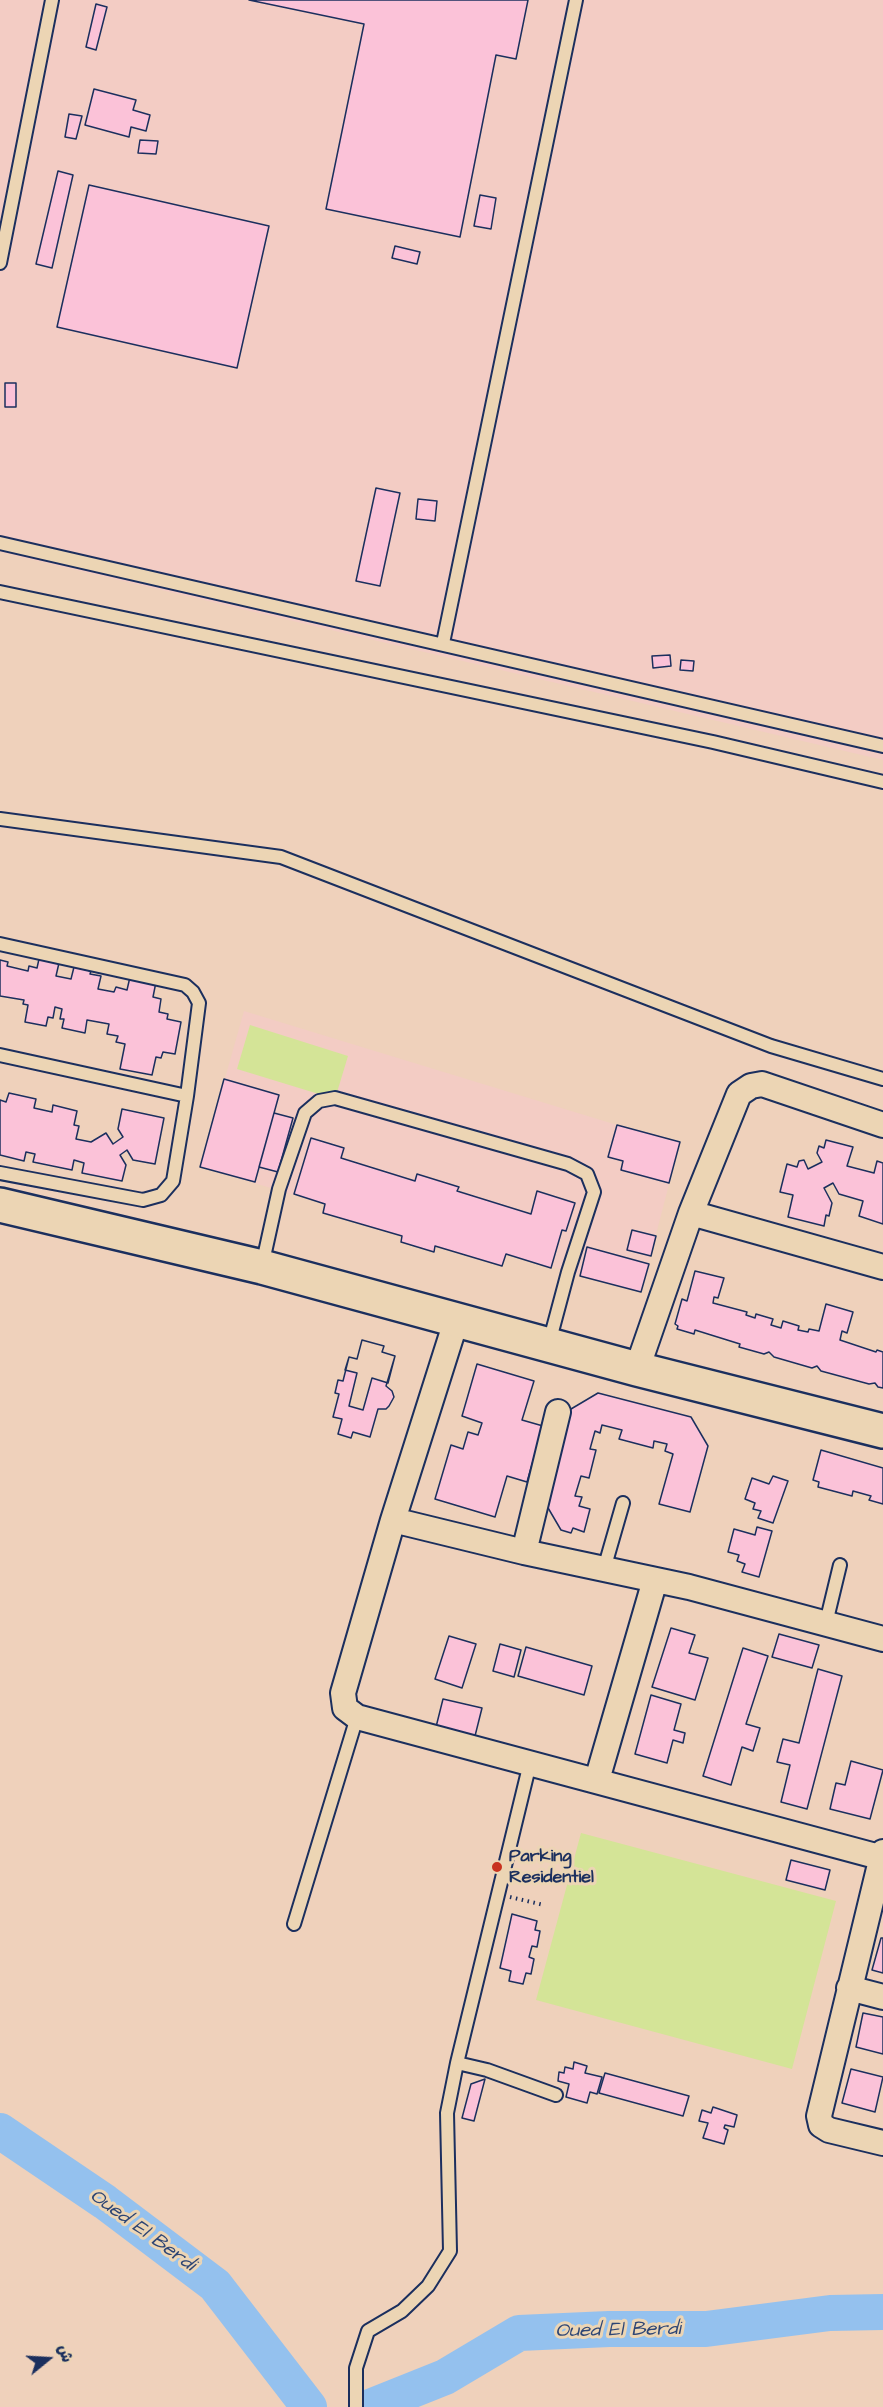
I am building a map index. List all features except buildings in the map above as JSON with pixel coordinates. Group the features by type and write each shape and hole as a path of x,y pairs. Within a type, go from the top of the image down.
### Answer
{"main road":[{"path":"0,1205 262,1267 457,1318 638,1369 883,1431"}],"street":[{"path":"638,1369 691,1213 739,1094 751,1086 762,1084 883,1125"},
{"path":"691,1213 883,1268"},
{"path":"457,1318 393,1520 343,1693 345,1708 357,1717 883,1856 819,2116 821,2125 829,2130 883,2143"},
{"path":"524,1552 558,1412"},
{"path":"393,1520 524,1552 655,1580 883,1639"},
{"path":"597,1780 655,1580"},
{"path":"849,1988 883,1996"}],"lane":[{"path":"0,263 52,0"},
{"path":"443,643 576,0"},
{"path":"0,543 883,746"},
{"path":"0,592 713,742 883,782"},
{"path":"0,819 281,857 771,1046 883,1079"},
{"path":"0,944 185,985 194,992 199,1002 173,1181 161,1195 143,1200 0,1173"},
{"path":"0,1055 187,1096"},
{"path":"262,1267 279,1189 305,1113 320,1101 335,1098 568,1164 587,1174 594,1192 568,1272 548,1345"},
{"path":"604,1569 623,1503"},
{"path":"826,1623 840,1565"},
{"path":"294,1924 357,1717"},
{"path":"356,2407 356,2368 368,2331 402,2310 428,2286 450,2251 447,2113 530,1762"},
{"path":"457,2063 487,2070 556,2096"}],"path":[{"path":"498,1894 544,1905"}],"shaded area":[{"path":"0,0 883,0 883,760 0,552"},
{"path":"244,1011 617,1125 680,1142 641,1292 506,1254 502,1266 436,1246 434,1252 401,1242 402,1236 323,1213 325,1204 200,1167"}],"green space":[{"path":"250,1025 348,1056 335,1099 237,1069"},
{"path":"581,1833 836,1901 792,2069 536,2000"}],"waterway":[{"name":"Oued El Berdi","path":"0,2131 105,2202 215,2285 309,2407"},
{"name":"Oued El Berdi","path":"370,2407 445,2377 519,2333 609,2329 706,2329 830,2313 883,2312"}],"place":[{"name":"Parking Residentiel","path":"497,1867"}]}
